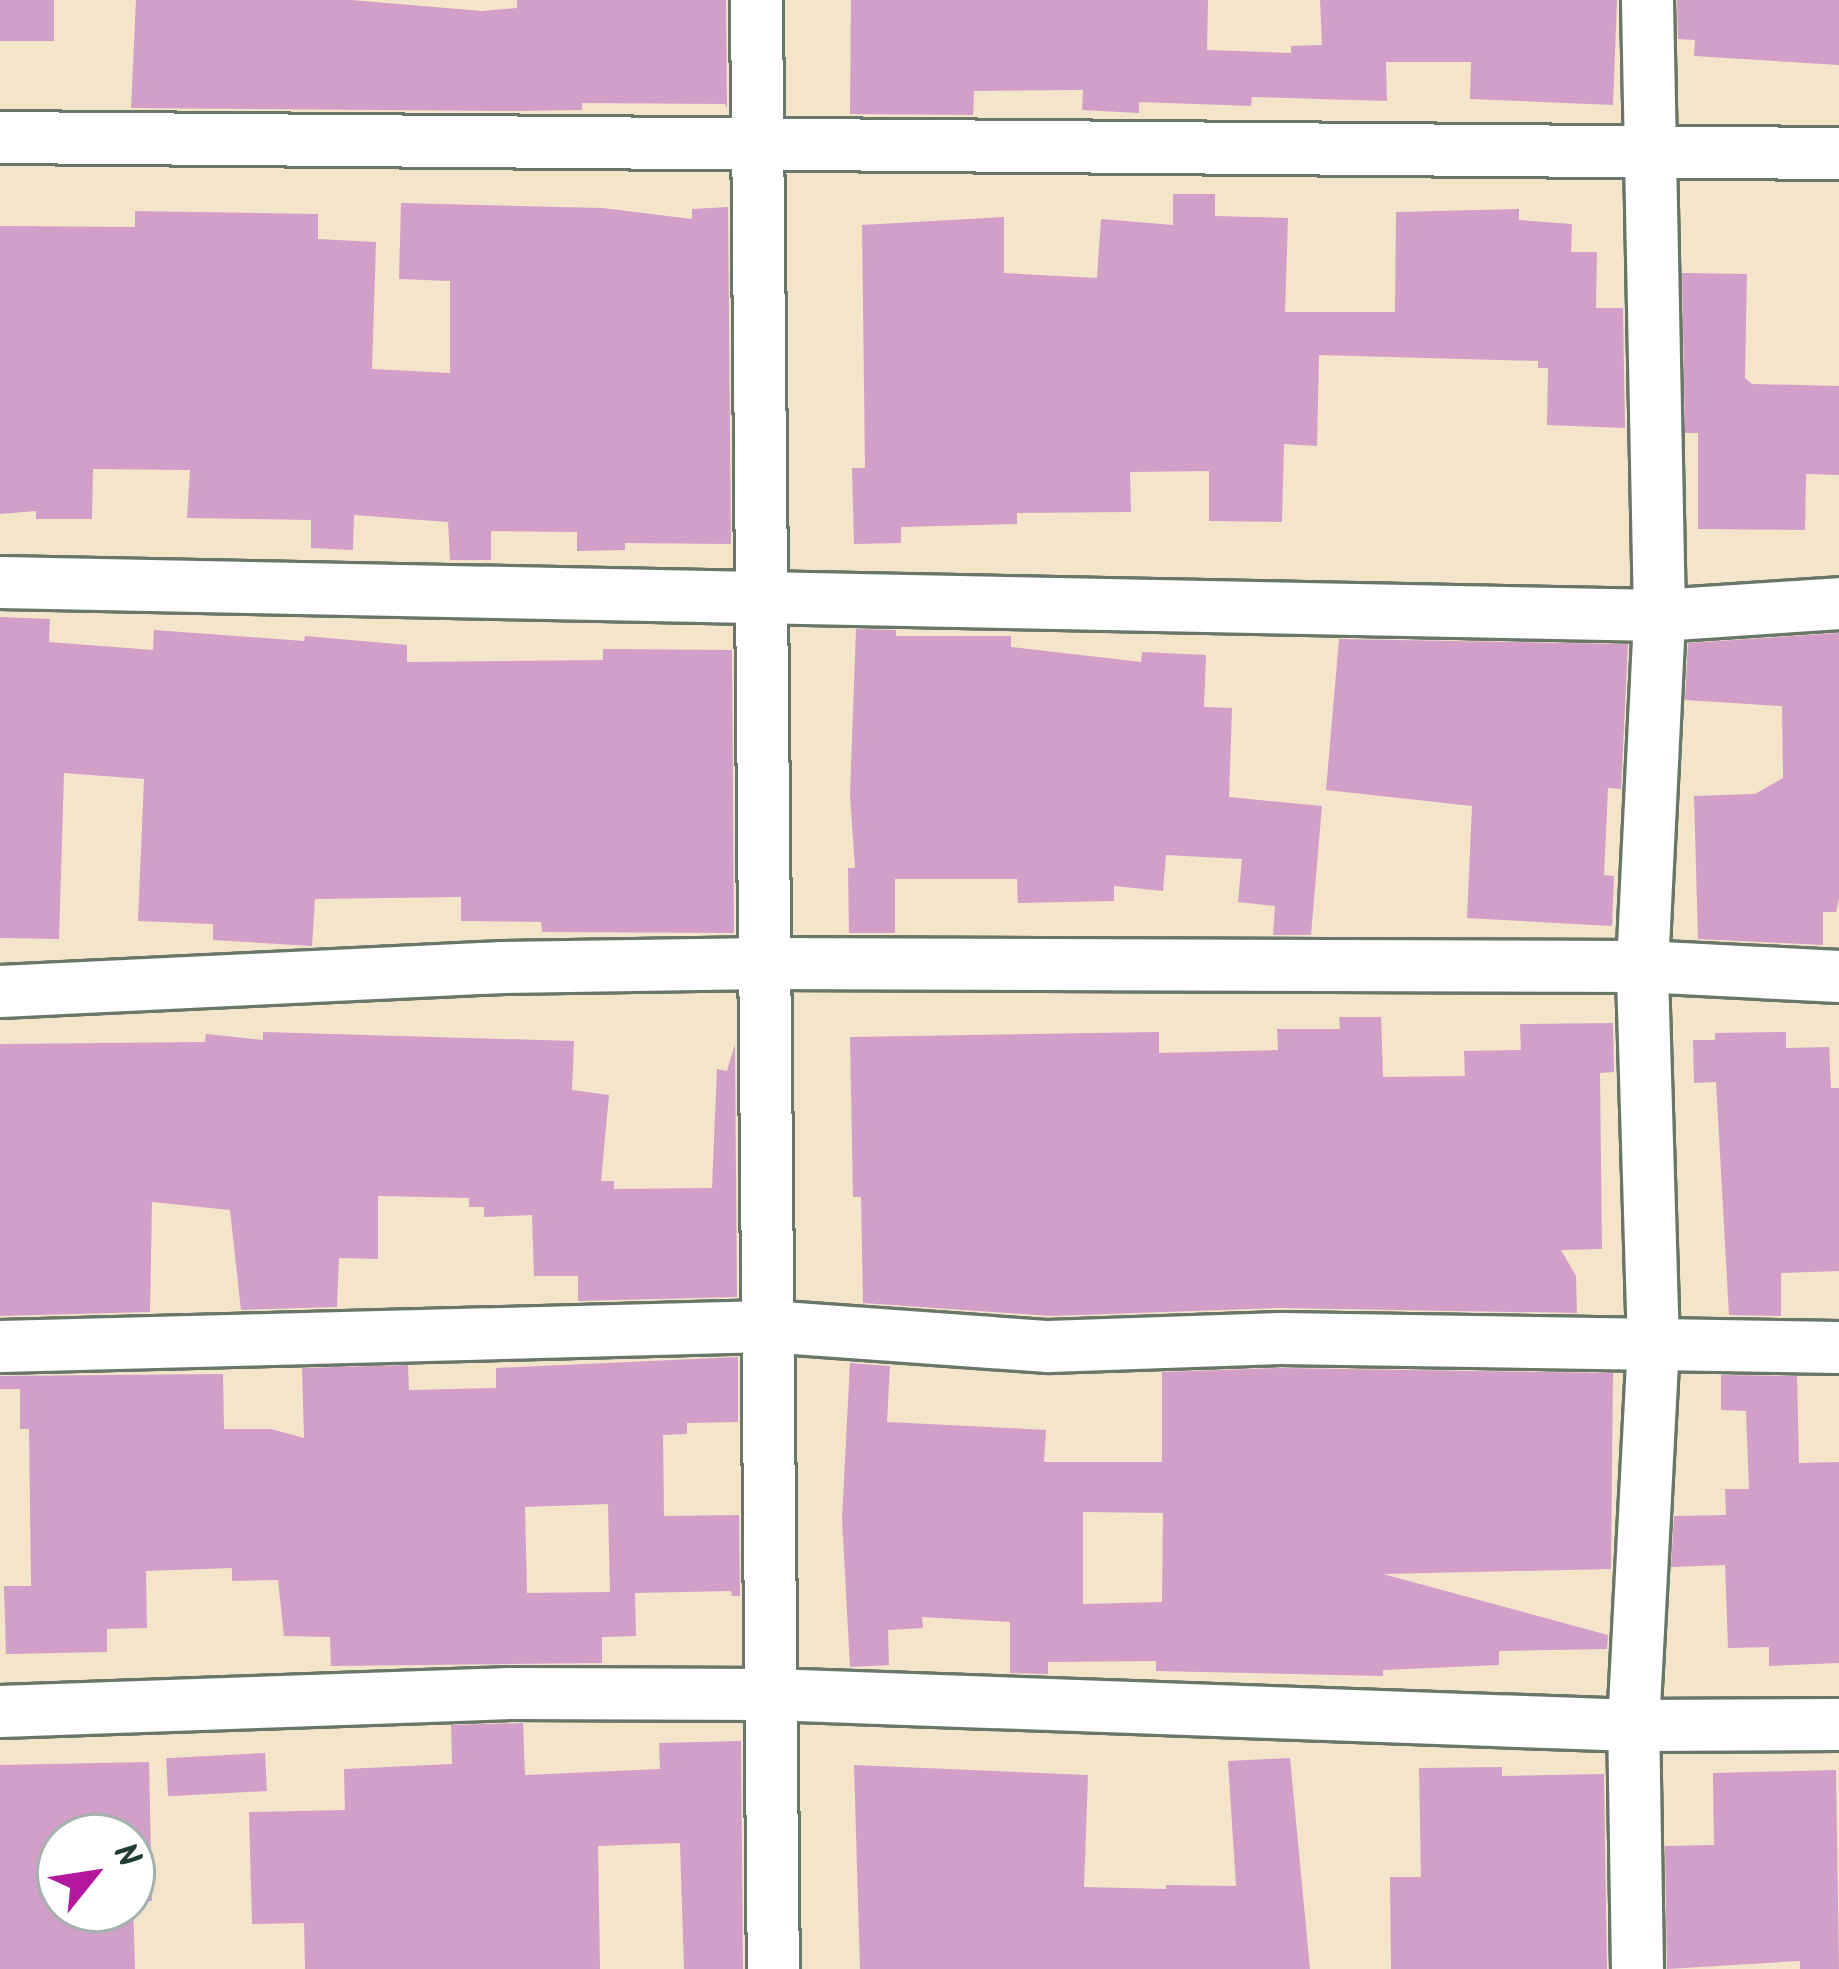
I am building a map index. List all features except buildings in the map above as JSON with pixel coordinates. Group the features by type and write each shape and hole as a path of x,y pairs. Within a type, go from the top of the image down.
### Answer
{"street":[{"path":"756,0 773,1969"},
{"path":"1636,1969 1634,1725 1653,1345 1642,966 1659,615 1647,0"},
{"path":"0,137 1839,153"},
{"path":"0,582 761,601 1659,615 1839,603"},
{"path":"0,991 502,967 764,963 1642,966 1839,976"},
{"path":"0,1346 767,1325 1048,1346 1280,1338 1839,1347"},
{"path":"0,1711 510,1693 770,1694 1634,1725 1839,1724"}]}
